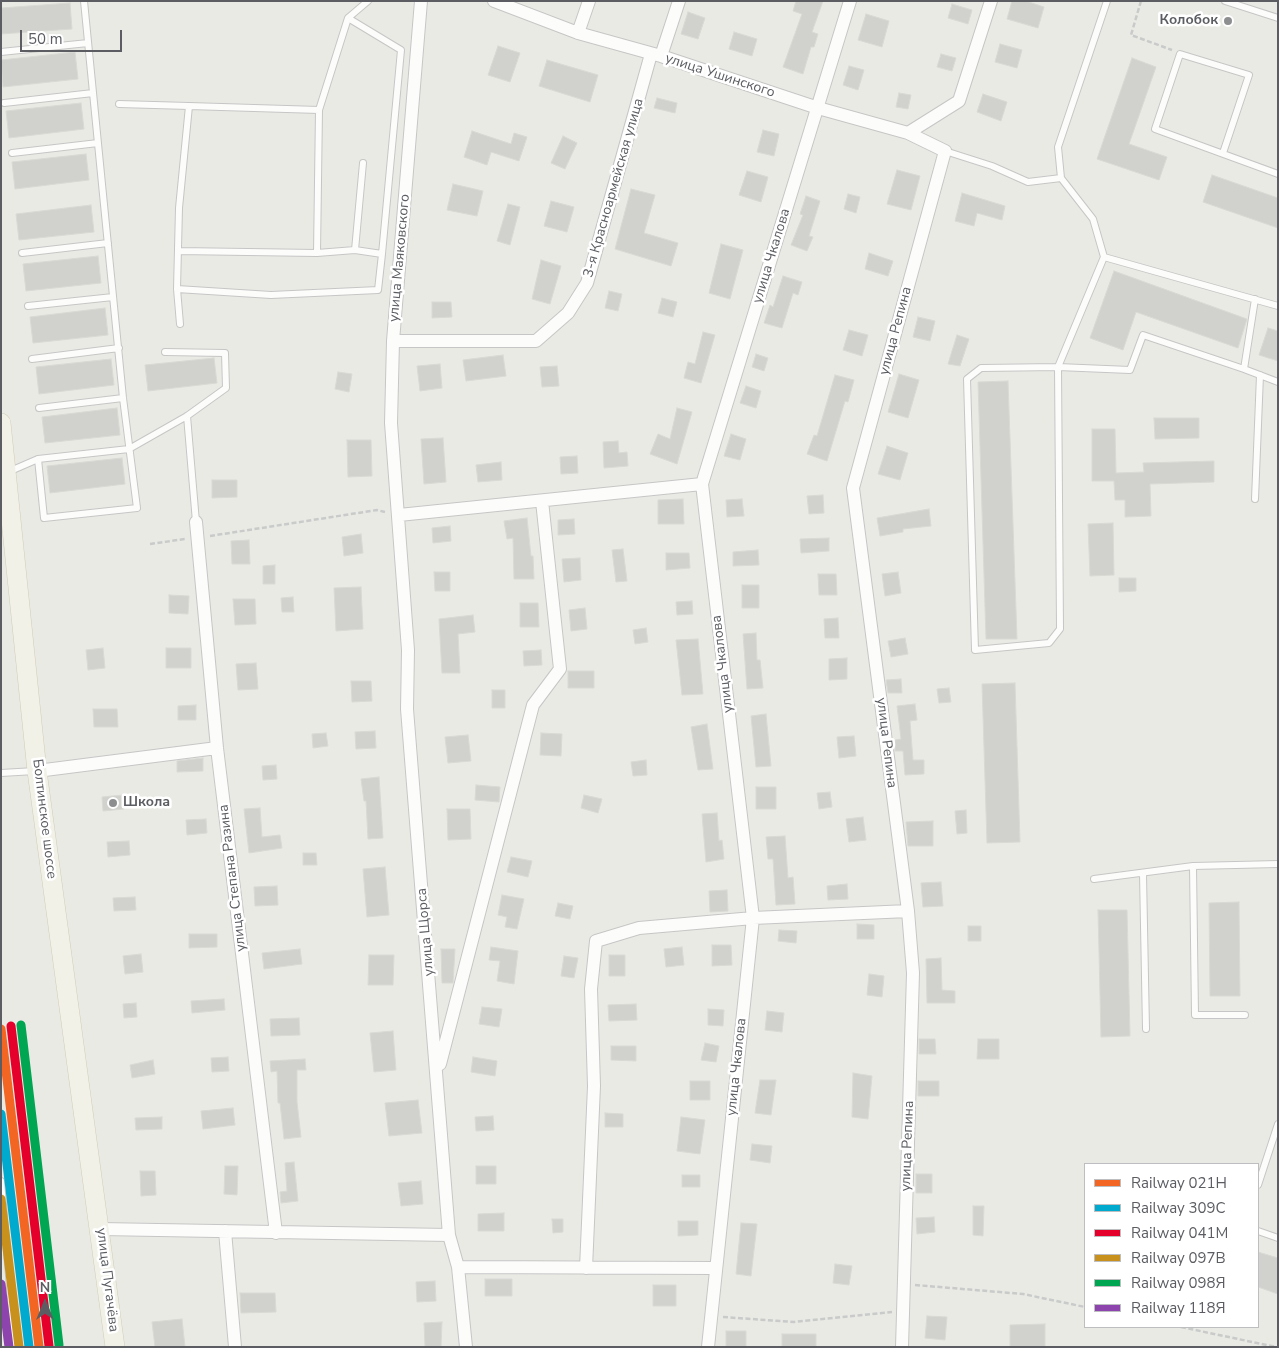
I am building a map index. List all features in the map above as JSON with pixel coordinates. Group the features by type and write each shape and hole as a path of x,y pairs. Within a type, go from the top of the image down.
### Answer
{"main road":[{"name":"Болтинское шоссе","path":"1,423 38,771 99,1222"},
{"name":"улица Пугачёва","path":"99,1222 115,1347"}],"street":[{"name":"улица Маяковского","path":"399,515 391,423 393,341 421,1"},
{"name":"улица Ушинского","path":"494,1 578,33 656,55 818,108 908,133 945,151"},
{"path":"578,33 588,1"},
{"name":"3-я Красноармейская улица","path":"393,341 536,341 568,313 587,282 656,55 678,1"},
{"name":"улица Чкалова","path":"708,1347 712,1317 714,1268 753,918 702,484 850,1"},
{"path":"908,133 959,101 991,1"},
{"name":"улица Репина","path":"902,1347 913,974 908,911 853,488 945,151"},
{"path":"399,515 542,502 702,484"},
{"path":"438,1074 533,705 560,669 542,502"},
{"name":"улица Щорса","path":"399,515 408,650 407,710 450,1235 458,1268 466,1347"},
{"name":"улица Степана Разина","path":"196,522 217,748 276,1233"},
{"path":"38,771 217,748"},
{"path":"586,1268 594,1086 591,989 596,941 639,928 753,918 908,911"},
{"path":"99,1222 276,1233 450,1235"},
{"path":"225,1231 234,1347"},
{"path":"458,1268 714,1268"}],"lane":[{"path":"38,459 44,518 137,508 123,398 84,1"},
{"path":"317,253 319,110 348,18 368,1"},
{"path":"1107,1 1058,147 1061,178 1093,219 1104,257 1058,367 1060,629 1049,643 975,650 967,379 981,368 1058,367 1130,370 1143,335 1278,382"},
{"path":"1225,1 1278,18"},
{"path":"177,289 270,295 378,290 400,50 348,18"},
{"path":"1,52 88,43"},
{"path":"1223,153 1249,75 1180,54 1154,130 1278,174"},
{"path":"4,103 93,93"},
{"path":"119,104 319,110"},
{"path":"180,324 177,289 179,208 189,106"},
{"path":"12,153 98,143"},
{"path":"945,151 992,166 1028,182 1061,178"},
{"path":"355,250 363,163"},
{"path":"22,253 108,243"},
{"path":"178,250 317,253 355,250 382,254"},
{"path":"1104,257 1278,306"},
{"path":"28,306 113,297"},
{"path":"1244,369 1255,299"},
{"path":"32,359 119,348"},
{"path":"7,472 38,459 130,449 187,416 226,388 225,353 165,352"},
{"path":"1255,499 1260,375"},
{"path":"39,408 123,398"},
{"path":"187,416 196,522"},
{"path":"1,773 38,771"},
{"path":"1094,879 1193,866 1278,864"},
{"path":"1193,866 1195,1015 1245,1015"},
{"path":"1143,874 1146,1029"},
{"path":"1259,1182 1278,1124"},
{"path":"1,1182 15,1347"},
{"path":"1259,1231 1278,1238"}],"path":[{"path":"1142,1 1131,34 1180,54"},
{"path":"150,544 377,510 399,515"},
{"path":"904,1284 1023,1294 1084,1307"},
{"path":"712,1317 794,1322 903,1311"},
{"path":"1186,1328 1276,1347"}],"building":[{"path":"796,1 823,1 812,32 818,34 814,47 811,47 803,74 783,67 802,14 793,11"},
{"path":"1012,1 1026,1 1044,7 1038,28 1007,19"},
{"path":"70,3 72,29 1,34 1,8"},
{"path":"952,4 972,10 968,24 948,18"},
{"path":"688,12 705,18 698,39 681,34"},
{"path":"866,14 889,21 882,47 858,40"},
{"path":"734,32 757,39 752,56 729,49"},
{"path":"1000,44 1022,50 1017,68 995,62"},
{"path":"498,46 520,53 510,82 488,75"},
{"path":"75,52 78,79 3,87 1,60"},
{"path":"941,54 956,58 952,71 937,67"},
{"path":"1132,58 1156,67 1129,144 1167,157 1159,180 1097,159"},
{"path":"547,60 598,75 590,102 539,86"},
{"path":"849,66 864,70 858,90 843,85"},
{"path":"899,93 911,95 908,109 896,107"},
{"path":"983,94 1007,102 1001,121 977,112"},
{"path":"657,98 677,103 675,113 654,108"},
{"path":"81,103 84,129 9,138 6,111"},
{"path":"763,130 779,134 774,156 757,152"},
{"path":"472,131 511,144 514,133 527,137 519,161 491,152 487,165 464,157"},
{"path":"563,136 577,143 565,169 551,163"},
{"path":"86,154 89,180 15,189 12,162"},
{"path":"897,170 920,176 911,210 887,204"},
{"path":"747,171 768,177 761,202 739,195"},
{"path":"1212,175 1278,198 1278,228 1203,202"},
{"path":"453,184 483,191 477,216 447,210"},
{"path":"631,189 655,195 644,233 678,243 671,266 615,249"},
{"path":"962,193 1005,206 1002,220 977,213 974,226 955,221"},
{"path":"848,194 860,197 856,213 844,209"},
{"path":"806,196 820,201 809,236 813,237 807,251 791,245 803,215 800,214"},
{"path":"551,201 574,207 567,232 544,226"},
{"path":"508,204 520,207 510,245 497,241"},
{"path":"91,205 94,232 19,240 16,214"},
{"path":"721,244 743,250 730,299 709,293"},
{"path":"869,253 893,261 888,276 865,269"},
{"path":"98,256 101,283 26,291 23,264"},
{"path":"541,260 561,266 550,304 532,299"},
{"path":"1114,271 1247,319 1238,348 1136,312 1123,350 1090,338"},
{"path":"783,276 802,282 798,295 793,293 782,328 764,323 770,305 773,307"},
{"path":"609,291 622,294 618,311 605,308"},
{"path":"662,298 677,302 673,317 658,313"},
{"path":"432,302 451,302 452,317 432,318"},
{"path":"105,308 108,335 33,343 30,317"},
{"path":"918,317 935,321 930,341 913,337"},
{"path":"1268,328 1278,331 1278,361 1259,355"},
{"path":"849,330 868,335 862,356 843,350"},
{"path":"703,332 715,335 701,383 684,378 688,362 695,364"},
{"path":"957,335 969,339 960,366 948,364"},
{"path":"756,354 768,358 764,371 752,367"},
{"path":"503,355 506,376 466,381 463,360"},
{"path":"214,358 217,383 148,391 145,365"},
{"path":"111,359 114,385 39,394 36,367"},
{"path":"440,364 442,388 420,391 417,366"},
{"path":"557,366 559,386 542,387 540,367"},
{"path":"338,372 352,374 349,392 335,389"},
{"path":"899,374 919,380 908,418 888,412"},
{"path":"835,375 854,380 848,402 845,401 827,461 807,454 814,435 817,436"},
{"path":"1008,381 1017,639 986,639 978,382"},
{"path":"746,386 761,391 756,408 740,403"},
{"path":"117,408 120,435 45,443 42,417"},
{"path":"677,408 692,412 677,464 650,454 658,434 670,439"},
{"path":"1154,418 1199,418 1199,438 1155,439"},
{"path":"1092,429 1115,429 1116,473 1144,472 1143,463 1214,461 1214,482 1150,484 1151,516 1125,517 1125,500 1115,500 1114,481 1092,481"},
{"path":"731,434 746,439 740,460 724,456"},
{"path":"443,438 446,482 424,484 421,439"},
{"path":"347,440 371,440 372,476 348,477"},
{"path":"618,441 619,453 627,452 628,466 604,468 603,442"},
{"path":"887,446 908,453 900,480 878,474"},
{"path":"577,456 578,473 561,474 560,457"},
{"path":"122,458 125,484 50,493 47,466"},
{"path":"501,462 502,480 478,482 476,465"},
{"path":"212,480 237,480 237,497 212,498"},
{"path":"823,495 824,513 809,514 807,496"},
{"path":"683,499 684,524 658,524 658,500"},
{"path":"742,499 744,516 727,517 726,500"},
{"path":"929,509 931,526 903,529 903,532 880,536 877,518"},
{"path":"527,518 531,556 533,556 534,579 514,579 513,538 507,539 504,521"},
{"path":"574,519 575,534 558,535 558,520"},
{"path":"1113,523 1114,575 1090,576 1088,524"},
{"path":"450,526 451,541 433,543 432,528"},
{"path":"361,534 363,553 344,556 342,537"},
{"path":"829,538 829,551 801,553 800,539"},
{"path":"249,540 250,564 232,564 231,541"},
{"path":"623,549 627,581 616,582 612,550"},
{"path":"758,550 759,565 733,566 733,552"},
{"path":"666,553 689,553 690,568 666,570"},
{"path":"580,558 581,580 564,582 562,559"},
{"path":"275,565 275,584 263,584 263,566"},
{"path":"434,572 450,572 450,591 435,591"},
{"path":"898,572 901,593 885,596 882,574"},
{"path":"818,574 836,574 837,595 819,595"},
{"path":"1119,578 1136,578 1136,591 1119,592"},
{"path":"742,585 759,585 759,608 742,608"},
{"path":"361,587 363,629 336,631 334,588"},
{"path":"169,595 189,596 188,614 169,613"},
{"path":"293,597 294,612 282,612 281,598"},
{"path":"233,599 255,599 256,624 235,625"},
{"path":"692,601 693,614 677,615 676,602"},
{"path":"520,603 538,603 539,627 520,627"},
{"path":"585,608 587,629 571,631 569,610"},
{"path":"473,615 475,632 458,634 460,673 442,673 439,619"},
{"path":"838,618 839,638 825,638 824,619"},
{"path":"646,628 648,642 635,644 633,630"},
{"path":"756,633 757,660 760,660 763,688 747,689 743,634"},
{"path":"905,638 908,654 891,657 888,641"},
{"path":"698,639 703,694 682,695 676,640"},
{"path":"103,648 105,668 88,670 86,650"},
{"path":"166,648 191,648 191,668 166,668"},
{"path":"541,650 542,665 524,666 523,651"},
{"path":"847,658 847,679 829,680 829,659"},
{"path":"256,663 258,689 238,690 236,664"},
{"path":"568,671 594,671 594,688 568,688"},
{"path":"901,679 902,693 888,693 886,680"},
{"path":"351,681 371,681 372,701 352,702"},
{"path":"1015,683 1020,842 987,843 982,684"},
{"path":"949,688 951,702 939,703 937,689"},
{"path":"492,690 505,690 505,708 492,708"},
{"path":"915,704 917,720 910,721 913,760 924,760 924,774 905,775 903,751 895,751 895,740 901,739 897,706"},
{"path":"196,705 196,720 178,720 178,706"},
{"path":"93,709 117,709 118,727 94,727"},
{"path":"766,714 771,766 756,767 751,716"},
{"path":"707,724 713,769 698,770 691,727"},
{"path":"375,731 376,748 356,749 355,732"},
{"path":"326,733 328,746 313,748 312,734"},
{"path":"541,733 562,734 561,756 540,755"},
{"path":"468,735 471,761 448,763 445,737"},
{"path":"854,736 856,756 839,758 837,737"},
{"path":"203,758 203,771 177,772 177,761"},
{"path":"646,760 647,775 633,776 631,762"},
{"path":"276,765 277,779 263,780 262,766"},
{"path":"379,777 383,838 368,839 366,801 364,801 361,779"},
{"path":"476,785 500,787 499,802 475,800"},
{"path":"756,787 776,787 776,809 756,809"},
{"path":"830,792 832,807 819,809 817,793"},
{"name":"Школа","path":"123,795 124,809 103,811 102,797"},
{"path":"584,795 602,799 598,813 581,808"},
{"path":"260,808 262,837 280,835 282,848 249,853 244,809"},
{"path":"447,809 470,809 471,839 448,840"},
{"path":"966,810 967,833 957,834 955,811"},
{"path":"717,813 719,841 722,840 724,859 706,862 702,814"},
{"path":"863,817 866,840 849,842 846,819"},
{"path":"206,819 207,833 187,835 186,820"},
{"path":"933,821 933,846 908,846 906,822"},
{"path":"785,836 788,878 793,877 795,904 776,905 773,859 768,859 766,837"},
{"path":"129,841 130,855 108,857 107,842"},
{"path":"303,853 316,853 317,865 303,865"},
{"path":"511,857 532,861 528,877 507,872"},
{"path":"385,867 389,915 367,917 363,869"},
{"path":"941,882 943,906 923,907 921,883"},
{"path":"847,884 848,899 828,900 827,886"},
{"path":"277,886 278,905 255,906 254,887"},
{"path":"727,890 728,911 710,912 709,891"},
{"path":"502,895 524,899 517,929 505,927 507,917 498,915"},
{"path":"135,897 136,910 114,911 113,898"},
{"path":"1239,902 1240,996 1210,996 1209,903"},
{"path":"558,903 573,906 570,919 555,916"},
{"path":"1098,910 1127,910 1130,1036 1101,1037"},
{"path":"857,924 874,925 874,939 857,939"},
{"path":"968,926 981,926 981,941 968,941"},
{"path":"779,930 797,931 796,943 778,941"},
{"path":"189,934 217,934 217,947 189,948"},
{"path":"712,945 731,945 732,965 712,966"},
{"path":"491,947 518,951 514,984 497,981 500,961 489,960"},
{"path":"682,947 684,965 666,967 664,949"},
{"path":"300,949 302,964 264,969 262,953"},
{"path":"441,949 455,949 453,983 442,983"},
{"path":"141,954 143,972 125,974 123,956"},
{"path":"369,955 394,955 393,985 368,985"},
{"path":"609,955 625,955 625,976 609,976"},
{"path":"564,956 578,958 574,978 561,976"},
{"path":"941,958 942,990 955,991 955,1003 927,1003 926,959"},
{"path":"869,974 884,976 882,997 867,995"},
{"path":"224,999 225,1010 192,1013 191,1001"},
{"path":"136,1003 137,1017 124,1018 123,1004"},
{"path":"636,1004 637,1020 609,1021 608,1005"},
{"path":"482,1007 502,1009 499,1027 479,1024"},
{"path":"708,1009 724,1010 723,1026 708,1025"},
{"path":"767,1011 784,1013 782,1032 765,1030"},
{"path":"299,1018 300,1035 271,1036 270,1019"},
{"path":"393,1031 396,1070 374,1072 370,1033"},
{"path":"919,1039 935,1039 936,1054 919,1054"},
{"path":"978,1039 999,1039 999,1059 977,1059"},
{"path":"705,1043 719,1046 716,1062 701,1060"},
{"path":"611,1046 636,1046 636,1061 611,1060"},
{"path":"228,1057 229,1071 212,1072 211,1058"},
{"path":"473,1057 497,1061 495,1076 471,1072"},
{"path":"305,1059 306,1070 297,1070 297,1102 301,1137 284,1139 280,1103 278,1103 277,1071 271,1072 270,1061"},
{"path":"153,1060 155,1074 132,1078 130,1065"},
{"path":"853,1073 872,1076 868,1119 852,1117"},
{"path":"760,1080 776,1080 771,1115 755,1113"},
{"path":"690,1081 710,1081 710,1100 690,1100"},
{"path":"918,1081 939,1081 939,1096 918,1096"},
{"path":"418,1100 422,1133 389,1136 385,1103"},
{"path":"233,1108 235,1125 203,1129 201,1111"},
{"path":"605,1113 623,1114 623,1127 605,1127"},
{"path":"493,1116 494,1130 476,1131 475,1117"},
{"path":"162,1117 162,1129 136,1130 135,1118"},
{"path":"681,1117 705,1120 700,1154 677,1151"},
{"path":"752,1144 772,1146 770,1163 750,1160"},
{"path":"294,1162 298,1201 281,1203 280,1192 287,1191 285,1163"},
{"path":"225,1166 238,1166 237,1195 224,1194"},
{"path":"476,1166 496,1166 496,1184 476,1184"},
{"path":"140,1171 155,1171 156,1195 141,1196"},
{"path":"916,1174 932,1174 932,1193 916,1193"},
{"path":"682,1175 700,1175 700,1187 682,1187"},
{"path":"421,1181 423,1204 401,1206 398,1183"},
{"path":"973,1206 984,1206 983,1236 973,1235"},
{"path":"504,1213 504,1231 478,1231 478,1214"},
{"path":"934,1217 935,1232 917,1234 916,1218"},
{"path":"552,1219 563,1219 563,1232 553,1233"},
{"path":"678,1221 698,1221 698,1235 678,1236"},
{"path":"741,1223 757,1224 751,1276 736,1274"},
{"path":"1259,1252 1278,1258 1278,1294 1259,1287"},
{"path":"835,1264 852,1266 849,1285 833,1283"},
{"path":"485,1279 512,1279 512,1296 485,1296"},
{"path":"435,1281 436,1301 417,1302 416,1282"},
{"path":"653,1285 676,1285 676,1306 653,1306"},
{"path":"240,1293 275,1293 276,1312 241,1313"},
{"path":"927,1316 947,1317 945,1340 925,1338"},
{"path":"182,1319 185,1347 155,1347 152,1322"},
{"path":"442,1322 441,1347 425,1347 424,1323"},
{"path":"1045,1324 1045,1347 1010,1347 1010,1325"},
{"path":"726,1331 746,1331 746,1347 726,1347"},
{"path":"782,1334 816,1334 816,1347 782,1347"}],"rail line":[{"name":"098Я","path":"21,1025 59,1345"},
{"name":"041М","path":"11,1026 49,1346"},
{"name":"021Н","path":"1,1029 39,1347"},
{"name":"309С","path":"1,1114 29,1347"},
{"name":"097В","path":"1,1199 19,1347"},
{"name":"118Я","path":"1,1284 9,1347"}],"place":[{"name":"Колобок","path":"1228,21"},
{"name":"Школа","path":"113,803"}]}
